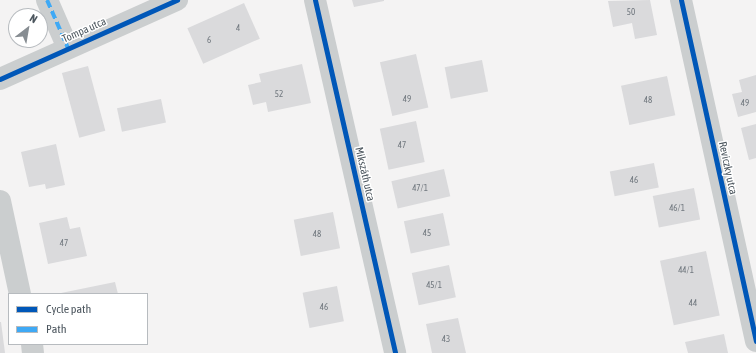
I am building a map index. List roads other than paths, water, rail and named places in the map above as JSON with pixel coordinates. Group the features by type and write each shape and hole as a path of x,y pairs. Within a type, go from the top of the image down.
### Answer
{"street":[{"path":"47,0 68,48"},
{"name":"Tompa utca","path":"0,79 177,0"},
{"name":"Mikszáth utca","path":"315,0 395,353"},
{"name":"Reviczky utca","path":"681,0 756,341"},
{"path":"0,201 20,293"}]}
